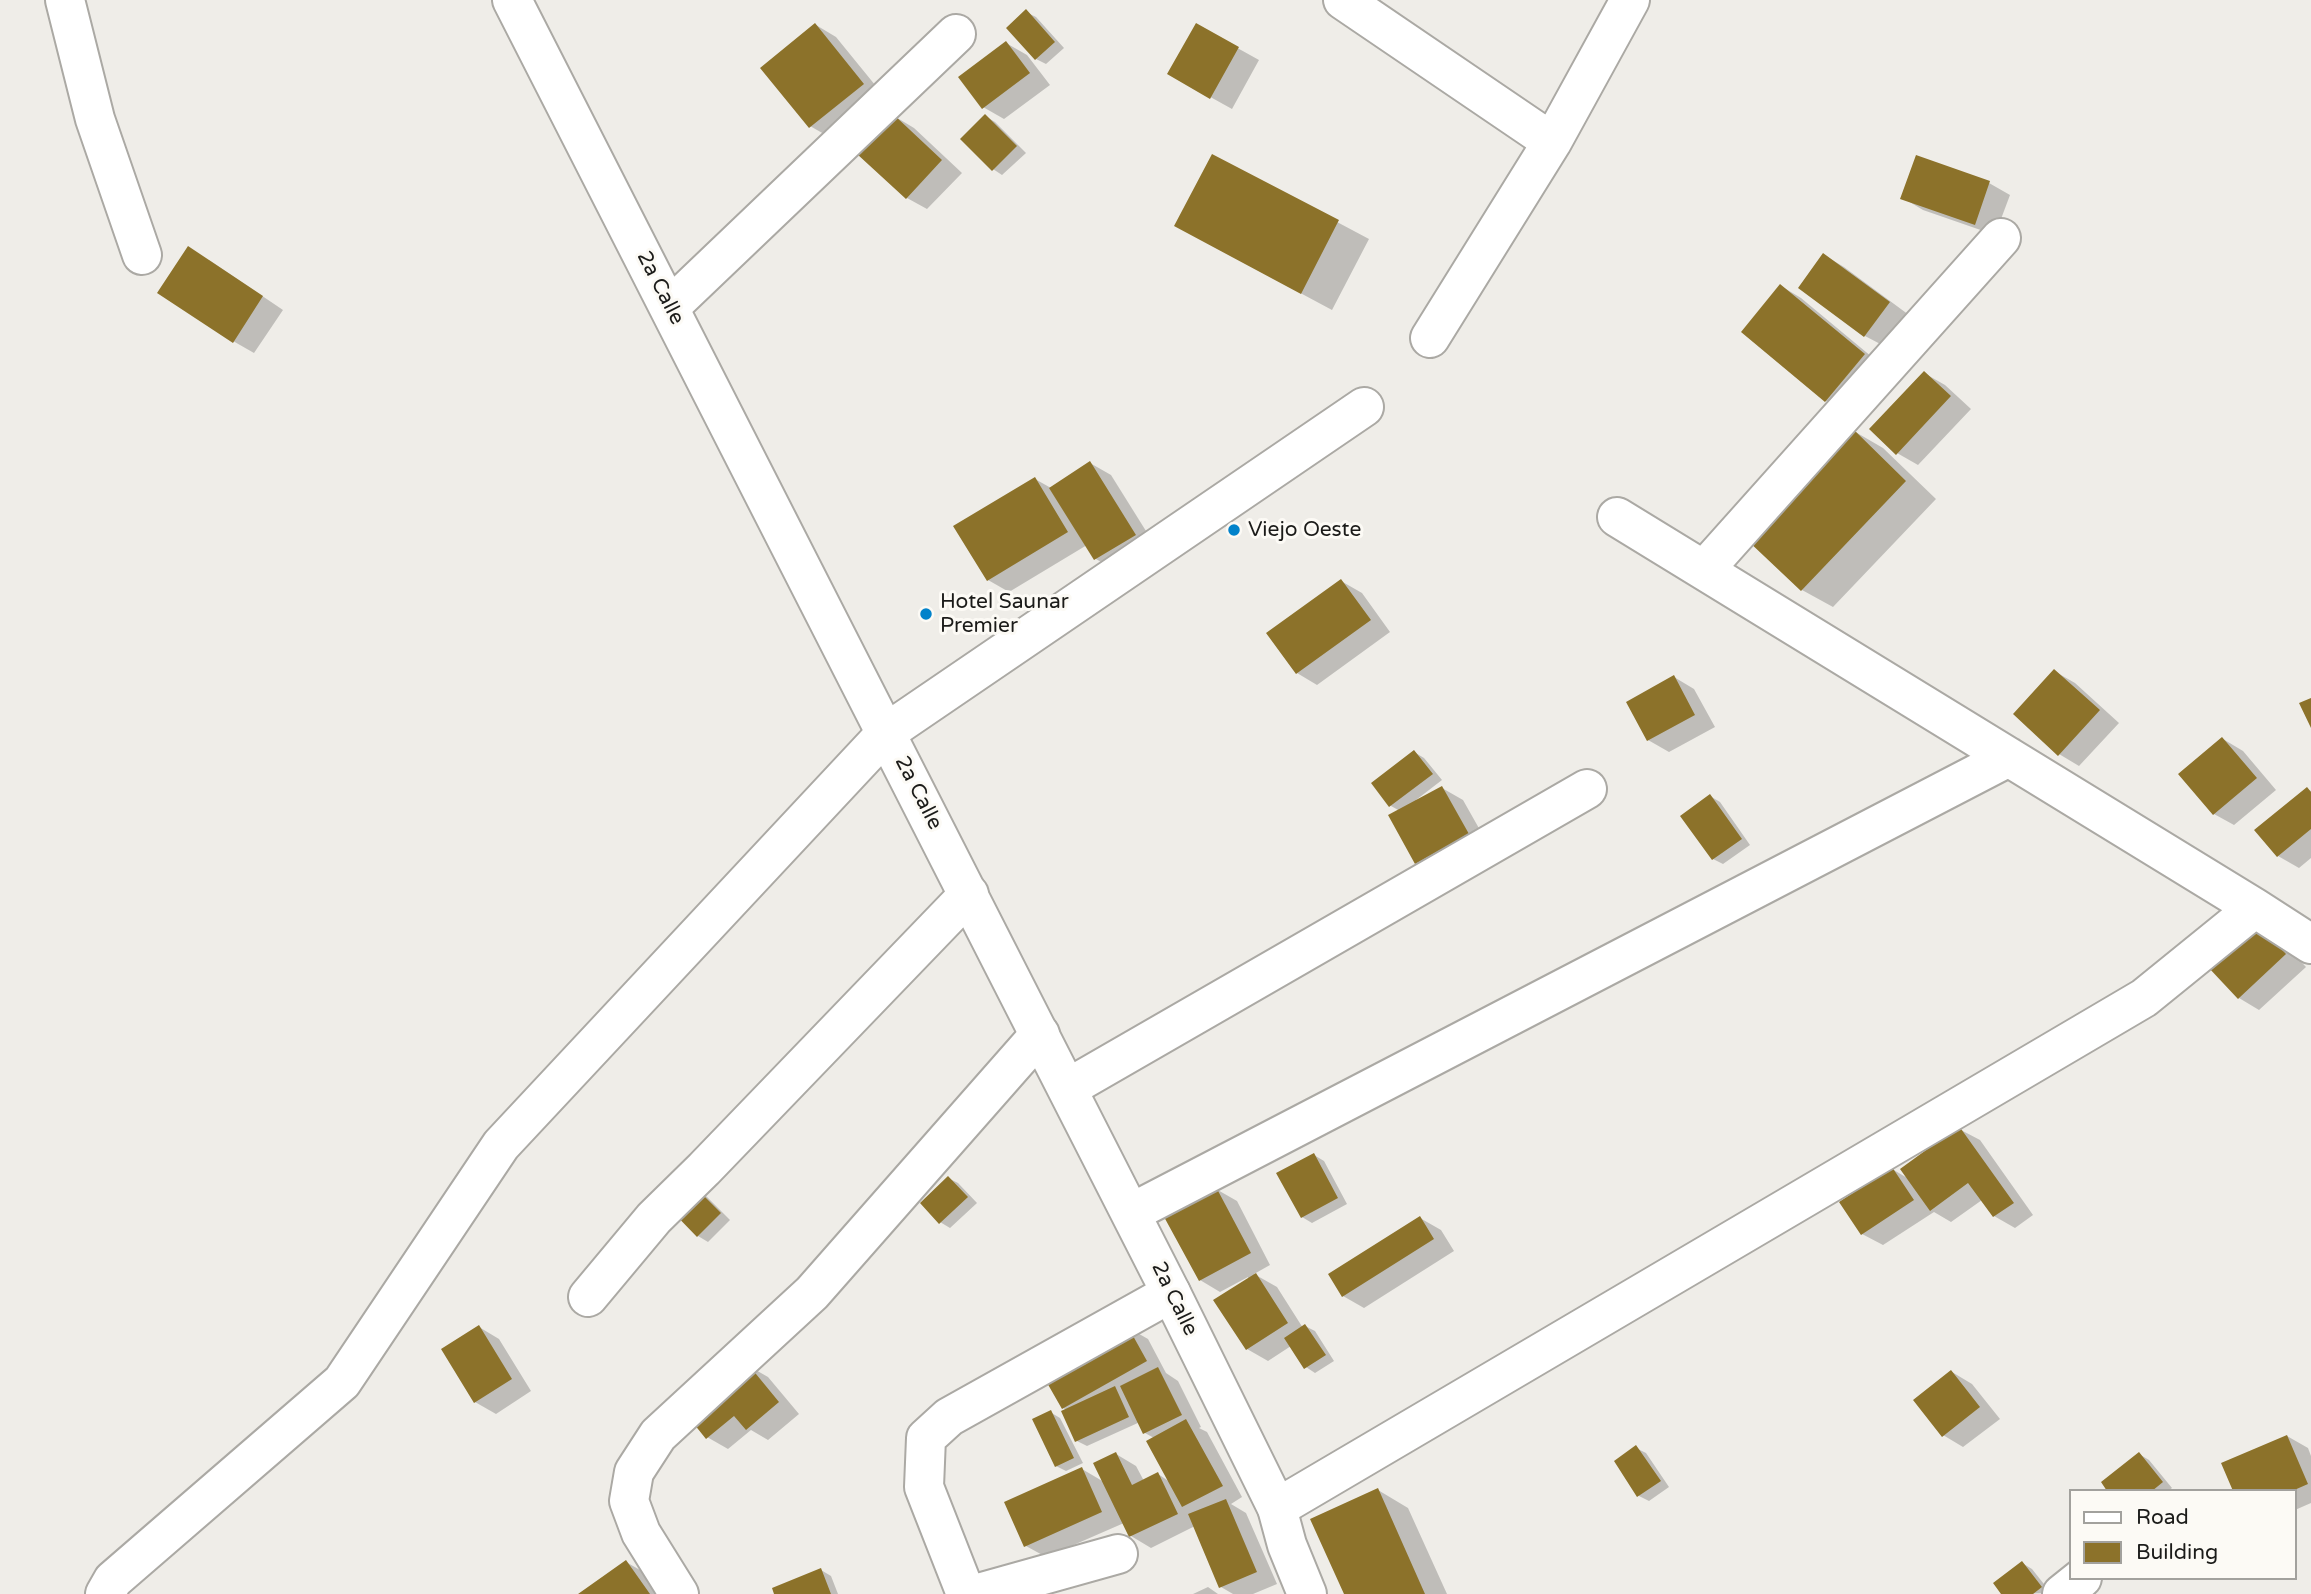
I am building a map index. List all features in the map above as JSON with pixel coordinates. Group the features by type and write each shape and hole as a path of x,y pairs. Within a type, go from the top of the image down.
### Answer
{"street":[{"path":"65,0 95,119 142,255"},
{"name":"2a Calle","path":"512,0 1171,1293 1277,1508 1287,1545 1307,1594"},
{"path":"1343,0 1552,142"},
{"path":"1430,338 1552,142 1630,0"},
{"path":"670,307 956,34"},
{"path":"1704,570 2001,239"},
{"path":"105,1594 113,1580 342,1382 500,1145 887,732 1364,407"},
{"path":"1617,517 2311,944"},
{"path":"1131,1213 2009,757"},
{"path":"1068,1088 1587,789"},
{"path":"588,1297 654,1218 969,894"},
{"path":"1277,1508 2144,998 2255,908"},
{"path":"679,1594 641,1533 629,1501 635,1472 658,1434 812,1293 1040,1034"},
{"path":"966,1594 924,1487 926,1438 949,1417 1171,1293"},
{"path":"975,1594 1118,1554"},
{"path":"2062,1594 2080,1580"}],"building":[{"path":"1026,9 1055,42 1035,60 1006,28"},
{"path":"815,23 864,84 809,128 760,68"},
{"path":"1196,23 1239,47 1210,99 1167,74"},
{"path":"1006,41 1030,73 982,109 958,77"},
{"path":"893,114 942,160 906,199 857,154"},
{"path":"985,114 1017,146 992,171 960,139"},
{"path":"1212,154 1339,220 1301,294 1174,226"},
{"path":"1916,155 1990,181 1975,225 1900,199"},
{"path":"188,246 263,296 233,343 157,293"},
{"path":"1823,253 1890,302 1864,337 1798,288"},
{"path":"1780,284 1865,354 1825,402 1741,332"},
{"path":"1924,371 1951,396 1896,455 1869,429"},
{"path":"1852,428 1906,481 1801,591 1746,539"},
{"path":"1090,461 1136,535 1094,560 1049,488"},
{"path":"1035,477 1068,532 987,581 953,526"},
{"path":"1341,579 1371,620 1296,674 1266,633"},
{"path":"2054,669 2100,710 2058,756 2013,714"},
{"path":"1674,675 1695,715 1647,741 1626,702"},
{"path":"2311,698 2311,728 2299,703"},
{"path":"2222,737 2257,778 2213,815 2178,774"},
{"path":"1414,750 1433,774 1389,807 1371,783"},
{"path":"1442,786 1469,834 1415,864 1388,815"},
{"path":"2307,787 2311,792 2311,829 2277,857 2254,830"},
{"path":"1710,794 1742,839 1712,860 1680,816"},
{"path":"2256,921 2286,954 2238,999 2208,967"},
{"path":"1959,1126 2014,1203 1993,1217 1968,1183 1930,1211 1900,1169"},
{"path":"1314,1153 1338,1198 1301,1218 1276,1173"},
{"path":"1892,1167 1914,1200 1861,1235 1839,1202"},
{"path":"948,1176 968,1197 939,1224 920,1203"},
{"path":"691,1183 721,1213 697,1237 668,1207"},
{"path":"1216,1187 1251,1253 1199,1281 1163,1215"},
{"path":"1420,1216 1434,1239 1342,1297 1328,1274"},
{"path":"1256,1273 1288,1323 1246,1350 1213,1300"},
{"path":"1305,1324 1326,1355 1304,1369 1284,1338"},
{"path":"479,1325 512,1379 474,1403 441,1349"},
{"path":"1127,1325 1147,1361 1062,1409 1042,1374"},
{"path":"747,1363 779,1402 746,1430 734,1416 706,1439 686,1414"},
{"path":"1158,1367 1182,1415 1143,1434 1120,1386"},
{"path":"1951,1370 1980,1407 1942,1437 1913,1400"},
{"path":"1115,1386 1129,1417 1075,1442 1061,1411"},
{"path":"1051,1410 1074,1458 1055,1467 1032,1419"},
{"path":"1186,1419 1223,1486 1182,1507 1146,1441"},
{"path":"2287,1435 2308,1484 2297,1489 2232,1489 2221,1463"},
{"path":"1636,1445 1661,1481 1637,1497 1614,1461"},
{"path":"1116,1452 1132,1485 1158,1472 1178,1514 1129,1537 1093,1463"},
{"path":"2139,1452 2163,1482 2154,1489 2106,1489 2101,1482"},
{"path":"1082,1467 1102,1512 1024,1547 1004,1502"},
{"path":"1378,1488 1425,1594 1344,1594 1310,1519"},
{"path":"1226,1499 1257,1572 1219,1588 1188,1514"},
{"path":"626,1560 650,1594 578,1594"},
{"path":"2022,1561 2042,1587 2033,1594 2001,1594 1993,1583"},
{"path":"821,1568 831,1594 774,1594 772,1588"}],"place":[{"name":"Viejo Oeste","path":"1234,530"},
{"name":"Hotel Saunar Premier","path":"926,614"}]}
